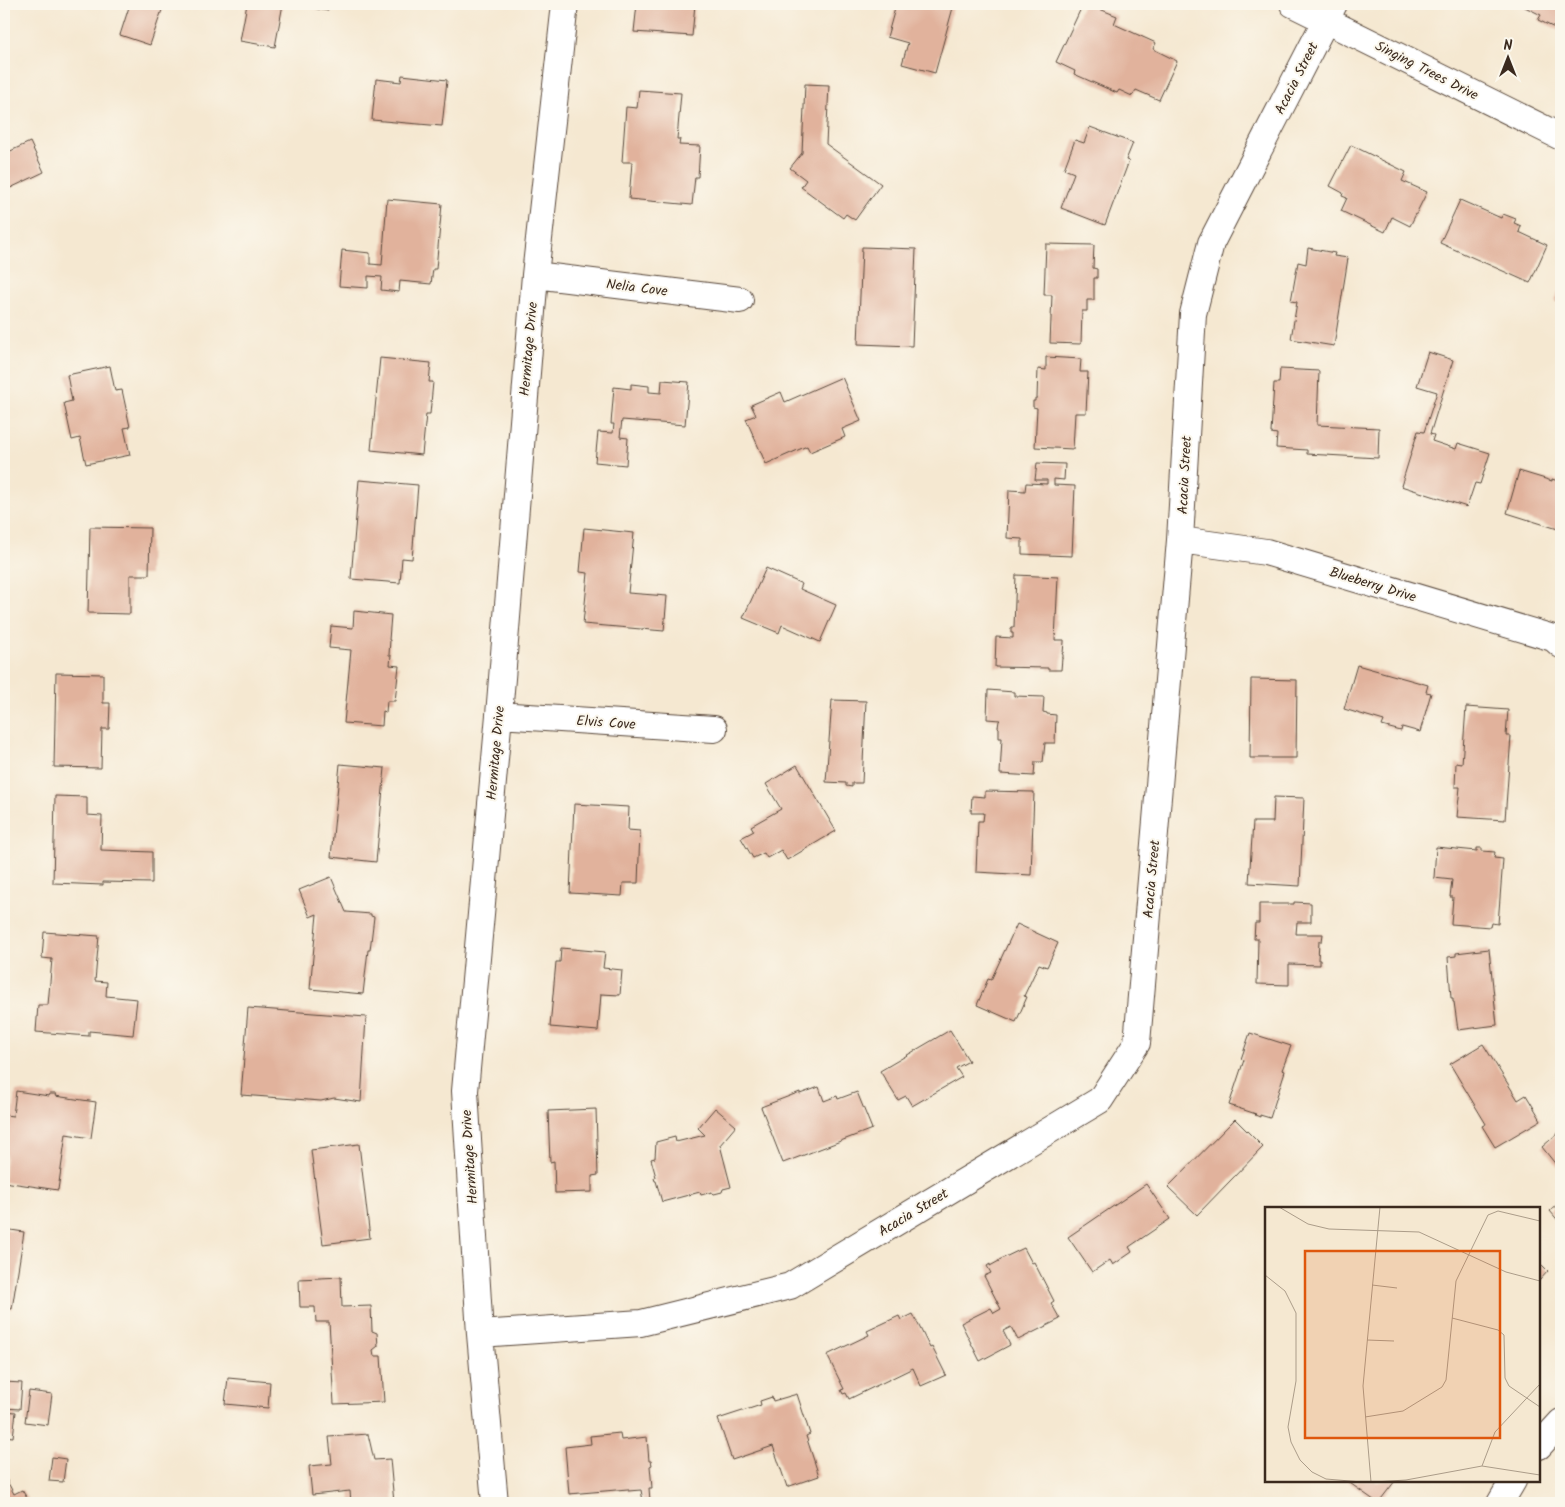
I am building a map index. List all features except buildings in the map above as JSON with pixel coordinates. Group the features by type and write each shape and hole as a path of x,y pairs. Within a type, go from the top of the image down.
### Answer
{"street":[{"name":"Hermitage Drive","path":"495,1503 480,1334 465,1091 499,715 535,274 565,4"},
{"name":"Singing Trees Drive","path":"1293,4 1330,12 1561,137"},
{"name":"Acacia Street","path":"480,1334 641,1323 790,1286 1100,1100 1137,1043 1180,540 1193,314 1210,242 1330,12"},
{"name":"Nelia Cove","path":"535,274 740,300"},
{"name":"Blueberry Drive","path":"1180,540 1266,552 1553,638 1561,645"},
{"name":"Elvis Cove","path":"499,715 714,729"},
{"path":"1540,1445 1561,1422"},
{"path":"1500,1503 1513,1482"}]}
